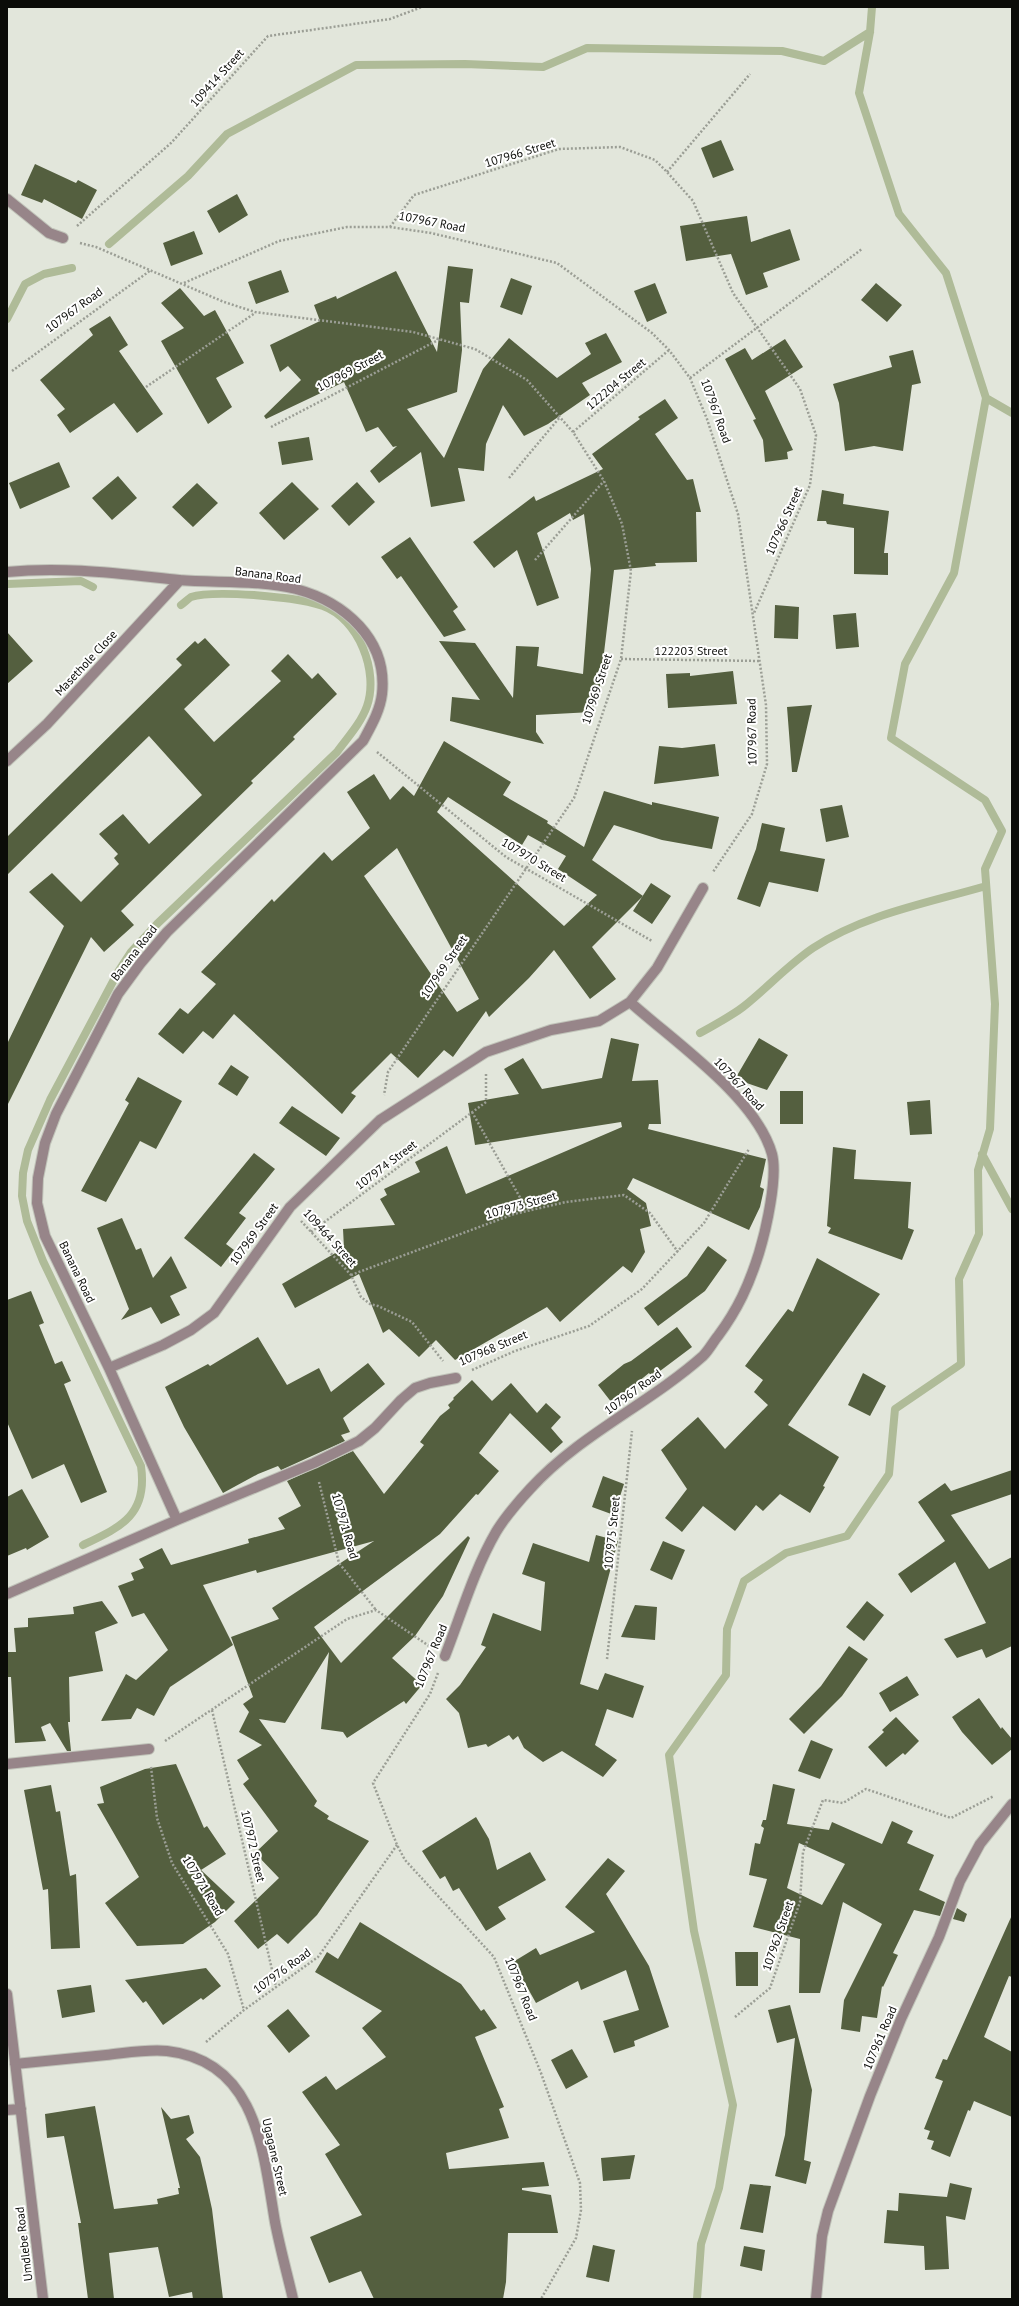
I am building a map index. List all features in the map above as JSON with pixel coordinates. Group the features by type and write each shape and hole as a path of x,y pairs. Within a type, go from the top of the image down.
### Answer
{"street":[{"path":"7,199 49,233 63,238"},
{"name":"Banana Road","path":"7,572 89,570 180,580 295,589 338,606 357,621 372,646 381,668 382,694 375,718 363,741 167,932 140,964 118,994 56,1114 45,1143 38,1178 37,1203 45,1236 109,1368 177,1520"},
{"name":"Masethole Close","path":"7,761 47,724 180,580"},
{"path":"380,1120 486,1052 551,1030 599,1021 630,1002 668,950 703,888"},
{"name":"107967 Road","path":"445,1656 482,1561 497,1530 529,1490 559,1460 634,1408 704,1354 731,1318 749,1285 764,1237 772,1184 772,1155 761,1128 741,1102 695,1058 630,1002"},
{"name":"107969 Street","path":"109,1368 163,1345 191,1330 214,1313 290,1207 380,1120"},
{"name":"107968 Street","path":"177,1520 314,1464 359,1441 375,1428 401,1400 415,1388 430,1382 456,1378"},
{"path":"7,1594 177,1520"},
{"path":"7,1764 149,1749"},
{"name":"107961 Road","path":"816,2299 821,2243 828,2211 876,2081 901,2019 939,1937 960,1881 980,1844 1012,1804"},
{"name":"Umdlebe Road","path":"7,1994 43,2299"},
{"name":"Ugagane Street","path":"15,2064 142,2051 167,2051 189,2056 206,2064 227,2077 241,2095 253,2117 265,2161 276,2224 293,2299"},
{"path":"7,2110 21,2109"}],"path":[{"name":"109414 Street","path":"63,238 171,143 268,36 390,19 422,7"},
{"path":"667,172 750,74"},
{"name":"107966 Street","path":"390,227 414,195 559,149 620,148 655,160 667,172 693,201 733,293 800,389 816,435 810,485 754,613"},
{"name":"107967 Road","path":"184,283 280,241 347,227 390,227 431,233 557,263 652,333 669,350 690,378 738,514 754,613 766,705 768,764 752,814 703,888"},
{"path":"63,238 96,247 184,283"},
{"path":"690,378 862,249"},
{"name":"107967 Road","path":"12,371 152,270"},
{"name":"107969 Street","path":"184,283 224,302 256,312 413,332 475,349 521,376 574,432 604,482 622,524 631,571 621,659 574,798 526,867 413,1038 388,1072 380,1120"},
{"path":"146,387 256,312"},
{"name":"107969 Street","path":"271,427 441,339"},
{"name":"122204 Street","path":"574,432 669,350"},
{"path":"509,478 560,417"},
{"path":"534,560 604,482"},
{"name":"122203 Street","path":"621,659 761,661"},
{"name":"107970 Street","path":"363,741 506,857 526,867 668,950"},
{"name":"107974 Street","path":"311,1232 486,1102 486,1052"},
{"path":"472,1112 527,1210"},
{"name":"107968 Street","path":"456,1378 515,1351 589,1326 642,1289 704,1223 761,1128"},
{"name":"107973 Street","path":"351,1275 527,1210 566,1202 624,1195 650,1213 678,1252"},
{"name":"109464 Street","path":"290,1207 351,1275 361,1297 370,1304 378,1306 412,1322 456,1378"},
{"name":"107975 Street","path":"607,1659 634,1408"},
{"name":"107971 Road","path":"314,1464 339,1563 376,1610 445,1656"},
{"path":"149,1749 156,1748 347,1619 376,1610"},
{"name":"107967 Road","path":"445,1656 430,1694 373,1783 397,1845 405,1860 494,1957 540,2073 580,2183 581,2210 576,2238 541,2299"},
{"name":"107972 Street","path":"212,1710 276,1987"},
{"name":"107971 Road","path":"149,1749 157,1818 172,1863 228,1954 244,2010"},
{"name":"107962 Street","path":"735,2017 770,1988 800,1902 803,1852 823,1800 843,1804 866,1789 951,1818 992,1796 999,1795"},
{"name":"107976 Road","path":"189,2056 244,2010 318,1957 397,1845"}],"building":[{"path":"721,140 734,170 713,178 701,148"},
{"path":"35,164 76,183 78,180 97,190 82,219 44,199 42,203 21,195"},
{"path":"237,194 248,215 219,233 207,211"},
{"path":"747,216 751,242 790,229 800,260 763,273 768,287 746,295 731,254 686,261 680,226"},
{"path":"194,231 203,254 171,266 163,243"},
{"path":"448,266 473,269 469,303 460,302 462,350 457,392 407,409 444,458 483,369 509,338 557,378 591,354 585,343 606,333 622,362 582,383 590,395 548,424 524,436 503,405 486,444 484,471 458,468 465,501 431,507 421,452 379,483 370,471 397,446 393,447 378,427 366,432 344,382 266,419 264,416 301,380 288,366 280,372 270,345 320,321 314,305 336,296 337,299 396,271 437,352"},
{"path":"281,270 289,292 256,304 248,282"},
{"path":"511,278 532,286 522,315 500,307"},
{"path":"655,283 667,313 647,322 634,291"},
{"path":"876,283 902,305 887,322 861,300"},
{"path":"180,288 204,316 215,310 244,363 216,378 232,407 208,424 161,341 184,328 161,303"},
{"path":"110,316 128,345 119,351 163,414 137,433 114,403 70,433 57,415 65,409 40,380 93,335 89,329"},
{"path":"785,339 803,367 765,391 793,450 787,452 788,459 765,462 763,440 753,420 756,419 725,359 745,348 752,360"},
{"path":"913,350 921,383 912,385 903,451 874,446 845,451 839,403 833,384 892,367 889,356"},
{"path":"665,399 678,418 655,434 687,480 693,479 701,512 696,512 697,562 655,563 656,566 614,570 599,694 593,694 595,699 592,712 536,715 536,732 544,744 450,721 452,697 480,700 439,641 475,643 513,698 516,646 539,647 537,666 583,674 591,569 584,514 573,520 570,513 537,533 559,598 537,606 517,550 494,568 473,542 534,496 536,501 603,469 592,454 640,419 638,417"},
{"path":"309,437 313,460 282,465 278,442"},
{"path":"59,462 70,487 20,509 9,483"},
{"path":"118,476 137,498 112,520 92,498"},
{"path":"292,482 319,509 284,540 259,513"},
{"path":"357,482 375,502 349,526 331,506"},
{"path":"197,483 218,503 193,527 172,507"},
{"path":"822,490 844,494 843,504 889,511 884,553 888,553 888,575 854,574 854,528 827,524 826,521 817,521"},
{"path":"410,537 458,607 453,611 466,630 444,637 401,576 397,579 381,557"},
{"path":"775,605 799,607 798,639 774,638"},
{"path":"856,613 859,647 836,649 833,615"},
{"path":"7,632 33,661 7,684"},
{"path":"205,638 230,665 184,709 214,742 281,681 271,671 288,654 312,679 318,673 337,694 293,737 295,739 251,781 253,783 121,911 134,925 104,952 91,937 7,1106 7,1044 64,926 29,892 52,873 81,902 119,864 114,858 118,854 99,834 123,814 149,844 202,795 149,736 7,875 7,837 182,665 176,659 195,641 198,644"},
{"path":"733,671 737,704 668,708 666,674 690,673 690,676"},
{"path":"812,705 797,772 792,772 787,707"},
{"path":"444,741 511,782 503,795 548,821 547,823 584,847 604,791 652,805 652,802 719,817 712,849 662,840 614,825 592,860 643,896 592,947 616,979 590,999 554,950 529,978 489,1017 486,1011 453,1057 444,1050 418,1078 391,1053 351,1093 356,1096 342,1114 234,1014 213,1039 203,1031 183,1054 158,1034 180,1008 188,1014 216,984 201,972 272,899 274,902 324,852 332,861 370,828 347,792 374,774 390,800 403,786 414,796","holes":["448,797 522,845 528,835 566,856 558,869 597,895 564,926 437,812","397,848 479,999 457,1012 364,876"]},
{"path":"715,744 719,776 654,784 659,746 682,748"},
{"path":"842,805 849,837 826,842 820,809"},
{"path":"762,823 785,828 780,851 825,859 818,892 769,882 760,907 737,899 756,849"},
{"path":"651,883 671,896 652,924 633,911"},
{"path":"611,1038 639,1044 632,1081 658,1080 661,1124 649,1124 648,1129 766,1159 760,1187 764,1189 760,1207 749,1230 633,1178 627,1189 646,1203 651,1226 640,1229 645,1252 632,1273 623,1266 560,1322 547,1307 455,1360 436,1340 419,1357 389,1329 383,1333 359,1274 295,1308 282,1284 344,1248 343,1229 395,1225 380,1199 387,1195 384,1189 420,1172 415,1162 447,1146 466,1194 622,1127 621,1122 475,1145 468,1103 519,1094 504,1069 523,1058 542,1089 602,1078"},
{"path":"759,1038 788,1055 767,1090 735,1079"},
{"path":"231,1065 249,1077 237,1096 218,1084"},
{"path":"138,1077 182,1101 156,1149 140,1141 106,1202 81,1191 129,1103 125,1100"},
{"path":"780,1091 803,1091 803,1124 780,1124"},
{"path":"930,1100 932,1134 910,1135 907,1102"},
{"path":"292,1106 340,1138 326,1156 279,1123"},
{"path":"833,1147 856,1150 854,1179 911,1182 908,1228 914,1230 902,1260 828,1233 831,1228 827,1226"},
{"path":"254,1153 275,1169 239,1213 246,1218 226,1244 234,1250 221,1267 184,1238"},
{"path":"122,1218 136,1250 141,1248 153,1278 171,1256 187,1288 170,1296 180,1315 161,1324 151,1307 121,1320 129,1309 97,1228"},
{"path":"708,1246 727,1260 705,1291 658,1326 644,1308 687,1276"},
{"path":"817,1258 880,1294 788,1425 839,1457 823,1486 825,1487 810,1513 780,1494 763,1511 756,1505 735,1531 703,1506 682,1532 665,1518 687,1489 661,1450 698,1417 725,1449 768,1405 754,1392 763,1380 745,1366 788,1309 793,1312"},
{"path":"31,1291 44,1323 39,1325 55,1364 62,1361 71,1381 64,1384 107,1492 81,1503 64,1464 32,1479 7,1422 7,1300"},
{"path":"677,1327 692,1347 652,1377 649,1373 612,1403 598,1385 624,1364 631,1361"},
{"path":"258,1337 287,1385 319,1368 331,1392 368,1363 385,1384 343,1418 350,1432 341,1435 345,1441 281,1470 278,1466 258,1474 223,1493 184,1427 165,1387 208,1364 210,1366"},
{"path":"863,1373 886,1386 870,1416 848,1405"},
{"path":"472,1380 492,1401 511,1383 537,1413 546,1403 561,1417 551,1428 563,1442 551,1453 510,1413 479,1453 499,1471 478,1495 476,1494 440,1534 314,1627 341,1663 468,1536 470,1538 443,1596 415,1636 392,1658 422,1685 406,1704 404,1701 347,1738 343,1732 321,1729 329,1652 285,1723 259,1719 317,1801 314,1806 329,1816 327,1819 369,1841 317,1915 288,1944 277,1934 258,1949 234,1921 279,1878 255,1853 278,1831 243,1784 249,1779 237,1760 262,1745 239,1732 249,1712 243,1704 253,1697 231,1637 279,1619 272,1608 374,1541 257,1573 256,1570 203,1585 233,1645 170,1687 154,1716 137,1708 131,1719 101,1721 126,1674 136,1680 168,1650 144,1613 132,1617 118,1586 134,1580 131,1573 144,1568 139,1559 162,1548 171,1565 249,1543 248,1539 285,1529 278,1518 301,1506 287,1481 353,1451 384,1494 424,1445 420,1442 440,1416 450,1408 448,1405 454,1399 453,1398"},
{"path":"1012,1470 1012,1494 951,1515 989,1569 1012,1557 1012,1646 986,1658 982,1649 957,1658 944,1639 986,1623 955,1562 911,1593 898,1574 945,1541 918,1502 945,1483 951,1491"},
{"path":"603,1476 624,1484 614,1515 592,1507"},
{"path":"22,1489 49,1537 27,1550 26,1548 7,1556 7,1497"},
{"path":"596,1535 618,1541 580,1684 598,1690 605,1673 644,1686 633,1718 607,1709 595,1745 617,1760 603,1777 562,1751 543,1762 524,1748 518,1736 513,1740 509,1735 488,1747 486,1744 468,1748 459,1713 446,1699 460,1685 486,1647 481,1645 493,1613 541,1631 545,1582 522,1574 533,1543 589,1562"},
{"path":"663,1541 685,1550 672,1580 650,1570"},
{"path":"102,1601 118,1623 95,1632 103,1671 69,1677 70,1722 68,1722 71,1751 67,1751 50,1723 41,1727 46,1741 15,1743 11,1677 7,1677 7,1652 16,1652 14,1628 28,1627 28,1618 74,1614 73,1607"},
{"path":"867,1601 884,1615 864,1641 846,1627"},
{"path":"635,1605 657,1607 655,1640 621,1637"},
{"path":"849,1646 868,1659 842,1696 804,1734 789,1719 821,1686"},
{"path":"907,1676 919,1695 890,1712 879,1693"},
{"path":"979,1698 1001,1729 1002,1727 1012,1739 1012,1749 992,1765 962,1732 952,1717"},
{"path":"896,1717 919,1741 905,1755 903,1753 886,1767 868,1747 884,1732 882,1730"},
{"path":"811,1740 833,1749 820,1779 798,1771"},
{"path":"176,1764 204,1828 207,1826 226,1854 201,1870 235,1902 215,1922 183,1944 137,1946 105,1903 139,1877 97,1804 104,1803 100,1787 145,1769"},
{"path":"773,1784 795,1789 787,1824 829,1830 832,1822 882,1844 892,1821 913,1831 907,1843 934,1855 919,1890 945,1902 940,1916 914,1910 893,1953 898,1955 883,1987 882,1986 877,2018 862,2016 860,2032 841,2029 844,2000 882,1924 843,1902 820,1993 799,1993 800,1939 753,1927 767,1879 749,1875 755,1843 760,1844 764,1828 761,1826 763,1820 766,1820","holes":["799,1843 845,1864 822,1905 787,1888"]},
{"path":"51,1785 56,1812 60,1811 70,1876 76,1874 80,1948 51,1949 48,1889 43,1890 24,1790"},
{"path":"476,1817 489,1839 497,1870 530,1852 546,1880 498,1907 506,1919 486,1931 459,1888 453,1891 445,1876 440,1879 422,1851"},
{"path":"608,1858 625,1871 606,1894 649,1966 669,2027 634,2041 635,2046 614,2053 603,2021 639,2010 626,1970 581,1990 578,1981 536,2003 513,1962 536,1948 540,1955 595,1932 565,1907"},
{"path":"957,1908 967,1914 964,1922 953,1919"},
{"path":"1012,1915 1012,1977 1009,1976 984,2037 1012,2052 1012,2117 974,2101 970,2111 968,2110 950,2157 931,2149 934,2141 927,2139 930,2131 924,2129 943,2081 935,2078 943,2059 947,2060"},
{"path":"360,1922 461,1984 481,2011 484,2009 497,2028 475,2037 504,2107 499,2109 509,2138 446,2153 449,2169 544,2162 549,2186 522,2188 522,2190 551,2195 558,2233 508,2233 506,2282 503,2299 374,2299 361,2271 329,2283 310,2237 362,2215 325,2154 340,2145 302,2092 326,2076 336,2090 386,2057 362,2028 382,2011 315,1972 327,1952 338,1959"},
{"path":"735,1952 758,1952 758,1986 736,1986"},
{"path":"206,1968 221,1986 203,2000 201,1998 163,2025 146,2001 143,2003 125,1980"},
{"path":"91,1985 95,2012 62,2018 57,1990"},
{"path":"790,2005 812,2090 804,2160 811,2162 806,2184 775,2176 785,2135 795,2038 777,2043 768,2010"},
{"path":"288,2009 310,2036 289,2053 267,2026"},
{"path":"572,2049 588,2077 566,2089 551,2060"},
{"path":"95,2106 114,2209 158,2204 157,2199 179,2194 178,2188 180,2188 161,2107 171,2119 189,2115 194,2133 186,2139 200,2157 206,2182 212,2209 223,2299 193,2299 192,2292 169,2297 158,2247 109,2253 114,2299 88,2299 78,2223 81,2223 64,2136 47,2138 45,2114"},
{"path":"635,2155 630,2179 603,2181 601,2158"},
{"path":"950,2183 972,2188 965,2220 946,2216 949,2269 925,2270 924,2246 884,2243 887,2210 898,2211 899,2193 947,2197"},
{"path":"750,2184 771,2186 763,2233 740,2229"},
{"path":"593,2245 615,2250 609,2282 586,2277"},
{"path":"744,2246 765,2250 762,2271 740,2266"}],"waterway":[{"path":"697,2299 701,2244 719,2188 733,2105 694,1931 669,1755 726,1675 727,1629 744,1581 786,1553 847,1536 889,1474 895,1409 961,1364 959,1279 979,1234 978,1170 990,1129 995,1004 985,869 1002,831 985,800 891,738 905,664 954,573 986,398 946,273 899,214 859,93 870,32 872,7"},
{"path":"109,244 188,176 227,134 356,65 465,64 543,67 587,48 782,51 824,61 870,32"},
{"path":"7,319 25,284 44,274 72,268"},
{"path":"986,398 1012,413"},
{"path":"7,584 81,581 93,587"},
{"path":"83,1545 120,1525 136,1508 142,1483 141,1466 43,1261 27,1221 22,1196 23,1173 28,1150 50,1100 118,972 131,952 157,924 337,752 354,730 361,718 367,706 370,692 368,663 356,634 347,622 336,613 323,606 280,598 254,595 222,594 197,595 191,597 181,605"},
{"path":"700,1033 738,1011 786,969 813,948 833,936 875,918 919,904 986,886"},
{"path":"982,1154 1012,1209"}]}
